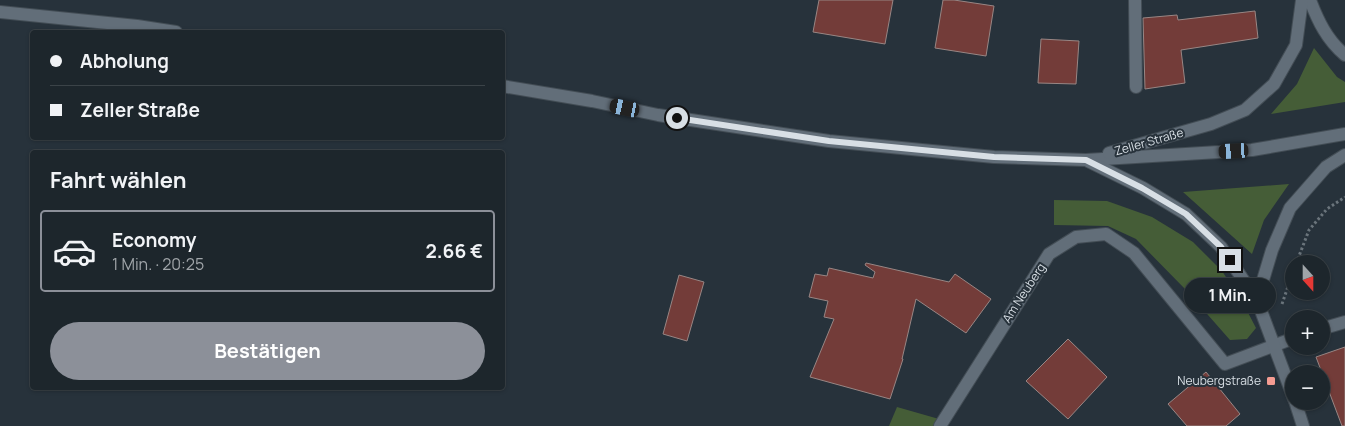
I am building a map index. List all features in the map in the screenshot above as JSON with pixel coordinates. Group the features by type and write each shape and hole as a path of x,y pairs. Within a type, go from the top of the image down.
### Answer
{"main road":[{"path":"1135,0 1136,87"},
{"name":"Zeller Straße","path":"1086,160 1211,124 1245,110 1274,84 1296,45 1302,0"},
{"path":"1310,0 1320,26 1345,56"},
{"path":"0,12 163,30"},
{"path":"505,86 592,101 658,115 829,141 994,157 1086,160 1252,150 1345,134"},
{"path":"1257,300 1272,250 1290,208 1326,167 1345,155"},
{"name":"Zeller Straße","path":"1086,160 1142,188 1186,214 1221,247 1257,300 1285,377"},
{"name":"Am Neuberg","path":"940,426 1049,254 1076,237 1106,234 1134,253 1225,364 1273,346"},
{"path":"1330,326 1345,322"},
{"path":"1273,346 1285,341"},
{"name":"Zeller Straße","path":"1297,410 1303,426"}],"path":[{"path":"1299,255 1309,230 1326,209 1345,197"}],"green space":[{"path":"1314,48 1337,77 1345,82 1345,102 1271,114 1297,84"},
{"path":"1289,184 1264,220 1252,254 1183,192"},
{"path":"1054,200 1107,201 1152,217 1193,242 1222,271 1243,303 1256,328 1247,339 1230,340 1186,290 1136,239 1108,226 1054,225"},
{"path":"897,407 939,419 935,426 889,426"}],"building":[{"path":"819,0 893,0 885,44 813,32"},
{"path":"943,0 994,6 986,56 935,48"},
{"path":"1255,11 1258,38 1181,50 1185,83 1145,89 1143,18 1177,15 1178,20"},
{"path":"1041,39 1079,41 1076,84 1038,83"},
{"path":"866,263 949,282 955,274 991,299 966,333 916,299 903,359 890,399 810,377 834,319 824,317 828,301 809,297 815,274 827,276 829,268 873,278 875,272 865,265"},
{"path":"679,275 704,282 687,341 663,334"},
{"path":"1068,339 1107,377 1068,419 1026,381"},
{"path":"1345,347 1345,426 1342,426 1330,394 1330,365 1319,365 1316,357 1330,355 1330,352"},
{"path":"1206,372 1240,414 1226,426 1187,426 1168,404"}],"place":[{"name":"Neubergstraße","path":"1271,381"}],"route":[{"path":"677,118 829,141 994,157 1086,160 1142,188 1186,214 1221,247 1230,260"}]}
